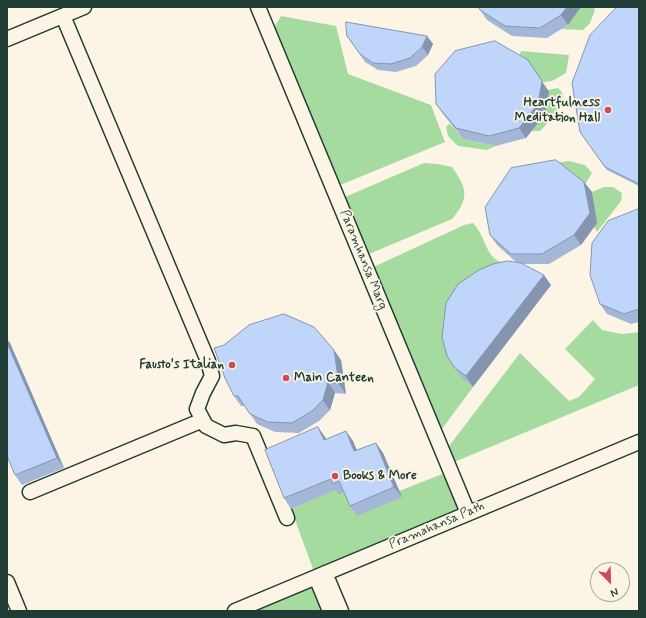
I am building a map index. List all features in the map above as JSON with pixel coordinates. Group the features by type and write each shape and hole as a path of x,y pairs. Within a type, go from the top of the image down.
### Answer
{"lane":[{"path":"7,39 84,7"},
{"name":"Paramhansa Marg","path":"258,7 468,513"},
{"path":"63,16 208,361 212,376 197,409 206,426 224,435 236,433 252,436 288,518"},
{"path":"30,492 203,420"},
{"name":"Pramahansa Path","path":"235,611 639,442"},
{"path":"321,575 330,611"},
{"path":"321,575 341,611"},
{"path":"9,590 19,611"}],"green space":[{"path":"581,7 593,7 595,10 590,23 583,30 562,29 568,25"},
{"path":"281,16 336,26 348,74 431,105 445,142 333,188 270,35"},
{"path":"521,51 569,55 566,73 552,81 543,82 518,60"},
{"path":"558,88 562,93 563,98 558,111 540,131 532,131 548,90"},
{"path":"449,124 463,139 496,146 487,150 458,146 448,136 446,127"},
{"path":"569,161 585,165 592,173 584,186 555,163"},
{"path":"424,163 452,167 457,174 461,181 464,193 464,199 458,212 452,219 362,257 338,200"},
{"path":"604,187 613,187 622,193 621,201 597,232 594,227 597,223 592,192"},
{"path":"473,223 480,232 492,256 496,260 504,263 464,379 473,387 436,437 367,270 464,225"},
{"path":"593,320 602,330 622,334 639,332 639,385 447,465 443,454 520,353 569,401 579,397 595,379 565,349"},
{"path":"450,471 468,513 316,577 291,509 338,489 347,491 399,491"},
{"path":"313,586 323,611 251,611"}],"building":[{"path":"479,7 567,7 561,15 540,28 505,26 480,10"},
{"name":"Heartfulness Meditation Hall","path":"617,7 639,7 639,184 605,167 580,132 572,83 590,35"},
{"path":"346,22 427,36 422,47 410,58 391,64 373,63 360,54 347,36"},
{"path":"495,41 528,60 542,81 538,104 519,128 489,136 456,128 436,104 435,74 455,51"},
{"path":"556,160 584,182 590,213 574,235 542,254 511,254 490,235 485,207 511,168"},
{"path":"638,209 639,309 624,314 600,304 590,275 592,243 608,221"},
{"path":"508,261 521,263 544,275 466,376 454,367 447,356 442,337 446,303 458,284 479,270 493,264"},
{"name":"Main Canteen","path":"284,314 314,327 334,350 339,384 328,382 323,400 312,411 292,423 268,422 250,414 238,396 234,396 225,378 214,348 224,345 249,325"},
{"path":"7,343 57,458 15,475 7,456"},
{"name":"Books & More","path":"318,427 324,440 346,431 354,451 376,443 394,487 350,506 339,481 332,484 331,479 284,498 265,450"}],"place":[{"name":"Heartfulness Meditation Hall","path":"608,110"},
{"name":"Fausto's Italian","path":"232,365"},
{"name":"Main Canteen","path":"286,378"},
{"name":"Books & More","path":"335,476"}]}
